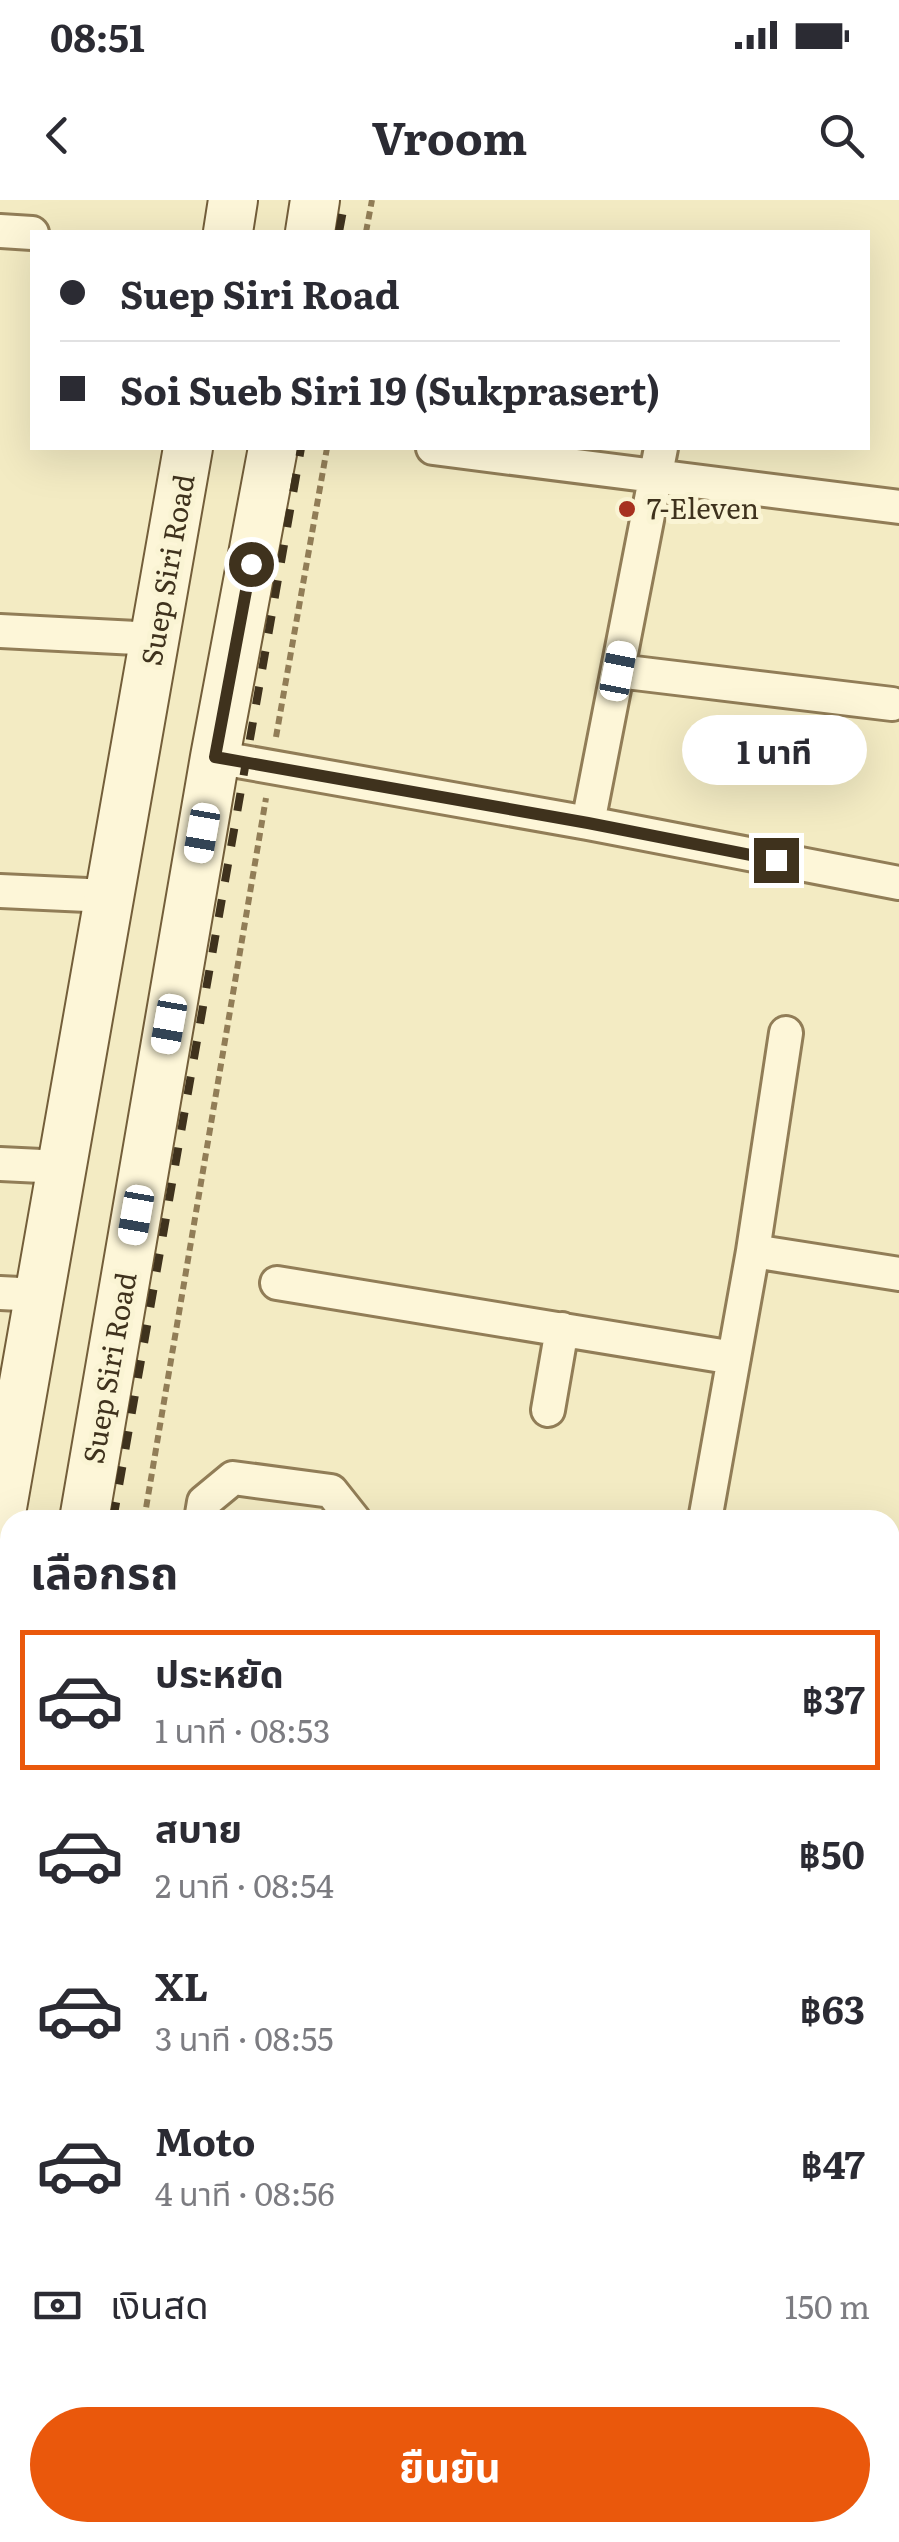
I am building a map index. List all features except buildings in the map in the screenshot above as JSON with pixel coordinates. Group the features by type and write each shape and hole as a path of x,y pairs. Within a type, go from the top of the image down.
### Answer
{"street":[{"path":"228,230 234,200"},
{"path":"310,230 315,200"},
{"path":"0,231 30,233"},
{"name":"Suep Siri Road","path":"1,1510 20,1294 62,1168 188,450"},
{"name":"Suep Siri Road","path":"86,1510 272,450"},
{"path":"468,450 659,461 899,506"},
{"path":"588,823 659,461"},
{"path":"0,630 156,639"},
{"path":"618,671 892,704"},
{"path":"215,757 899,883"},
{"path":"0,890 109,896"},
{"path":"707,1510 786,1033"},
{"path":"0,1164 62,1168"},
{"path":"752,1251 899,1274"},
{"path":"277,1283 734,1358"},
{"path":"548,1410 562,1330"},
{"path":"203,1510 204,1502 233,1478 331,1491 346,1510"}],"path":[{"path":"366,230 372,200"},
{"path":"146,1510 327,450"}],"railway":[{"path":"339,230 345,200"},
{"path":"115,1510 301,450"}],"place":[{"name":"7-Eleven","path":"627,509"}],"route":[{"path":"251,564 215,757 776,860"}]}
